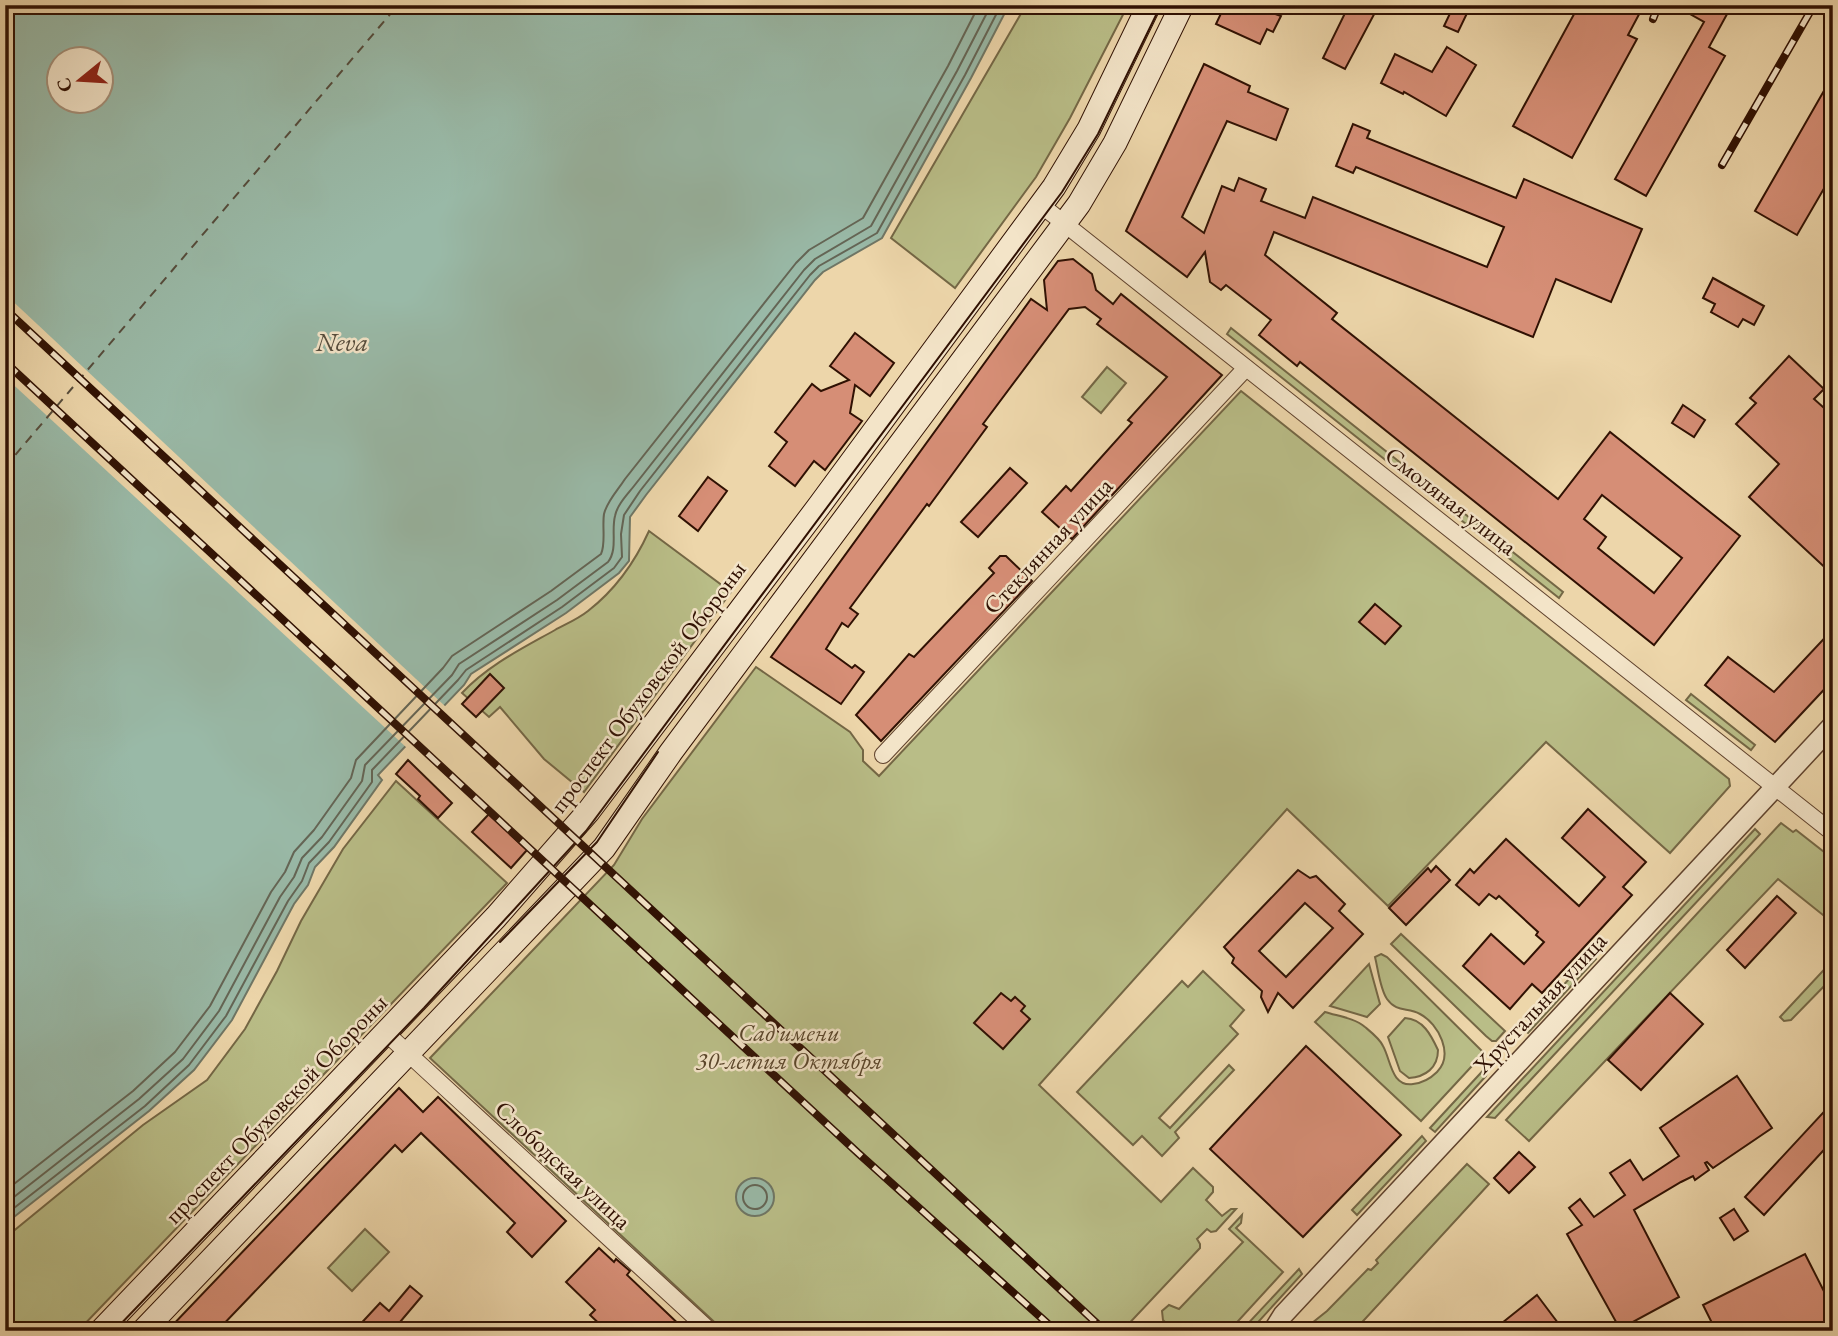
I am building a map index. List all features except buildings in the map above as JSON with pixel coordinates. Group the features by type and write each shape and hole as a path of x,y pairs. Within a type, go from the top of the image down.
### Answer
{"main road":[{"name":"проспект Обуховской Обороны","path":"101,1331 524,887 588,812 828,495 1041,205 1089,129 1149,5"},
{"path":"143,1331 604,848 671,752 1065,224 1115,143 1182,5"}],"street":[{"name":"Смоляная улица","path":"1041,205 1833,833"},
{"name":"Стеклянная улица","path":"883,755 1246,368"},
{"name":"Хрустальная улица","path":"1259,1331 1278,1323 1833,725"},
{"name":"Слободская улица","path":"386,1033 710,1331"}],"green space":[{"path":"1026,5 1128,5 1070,118 1036,177 955,288 891,238"},
{"path":"1231,328 1563,592 1559,598 1227,334"},
{"path":"1107,367 1126,383 1101,413 1082,397"},
{"name":"Сад имени 30-летия Октября","path":"1241,391 1729,779 1730,786 1670,853 1546,742 1388,906 1287,809 1039,1085 1161,1202 1193,1168 1213,1187 1213,1192 1206,1200 1222,1216 1231,1209 1236,1209 1216,1231 1207,1229 1197,1239 1200,1248 1122,1331 724,1331 430,1058 614,865 642,819 756,667 850,732 863,750 863,761 879,776"},
{"path":"649,531 731,592 584,792 544,759 500,707 489,717 462,693 518,650 598,603 623,575"},
{"path":"1691,694 1755,745 1751,750 1686,700"},
{"path":"396,781 507,883 78,1331 5,1331 5,1238 143,1125 207,1080 245,1029 301,921 343,849"},
{"path":"1781,823 1793,832 1796,830 1833,859 1833,923 1778,879 1529,1141 1506,1120"},
{"path":"1755,829 1760,834 1495,1118 1487,1117"},
{"path":"1401,934 1505,1031 1496,1041 1486,1036 1391,944"},
{"path":"1381,954 1484,1053 1421,1121 1315,1022 1325,1012 1361,1024 1380,1041 1396,1077 1406,1084 1423,1082 1437,1072 1444,1057 1442,1040 1427,1019 1420,1014 1398,1008 1387,999 1375,957"},
{"path":"1592,954 1596,959 1528,1033 1523,1029"},
{"path":"1833,960 1833,977 1791,1020 1784,1021 1780,1017"},
{"path":"1369,964 1380,1004 1367,1017 1330,1006"},
{"path":"1203,971 1244,1010 1230,1026 1238,1034 1159,1118 1170,1128 1229,1065 1234,1070 1175,1132 1179,1138 1162,1156 1142,1136 1133,1145 1077,1092 1182,981 1188,987"},
{"path":"1405,1018 1422,1025 1438,1050 1436,1062 1430,1070 1409,1078 1400,1071 1388,1037"},
{"path":"1489,1064 1486,1076 1435,1132 1430,1128"},
{"path":"1422,1136 1426,1141 1357,1215 1352,1210"},
{"path":"1467,1164 1489,1184 1354,1331 1302,1331 1327,1311 1368,1269 1371,1270 1378,1263 1376,1260"},
{"path":"1242,1215 1241,1223 1236,1228 1283,1272 1229,1331 1174,1331 1163,1320 1162,1311 1169,1305 1179,1309 1243,1242 1229,1229"},
{"path":"365,1229 389,1252 352,1291 328,1268"},
{"path":"1299,1269 1302,1274 1250,1331 1241,1331"}],"water":[{"name":"Neva","path":"5,5 1009,5 882,238 823,272 815,280 646,495 630,517 629,561 619,573 566,613 471,674 464,685 378,775 382,780 334,847 315,867 308,885 294,904 232,1020 194,1070 149,1111 5,1224"},
{"path":"755,1178 768,1184 774,1197 768,1210 755,1216 742,1210 736,1197 742,1184"}],"pier":[{"path":"5,294 447,708 407,748 5,377"}],"ferry route":[{"path":"5,467 398,5"}],"tram line":[{"path":"114,1331 424,1008 586,831 1062,192 1098,134 1161,5"},
{"path":"500,942 597,842 658,752"}],"railway":[{"path":"1722,165 1814,5"},
{"path":"1653,19 1655,14"},
{"path":"5,309 1105,1331"},
{"path":"5,362 858,1153 1056,1331"}]}
